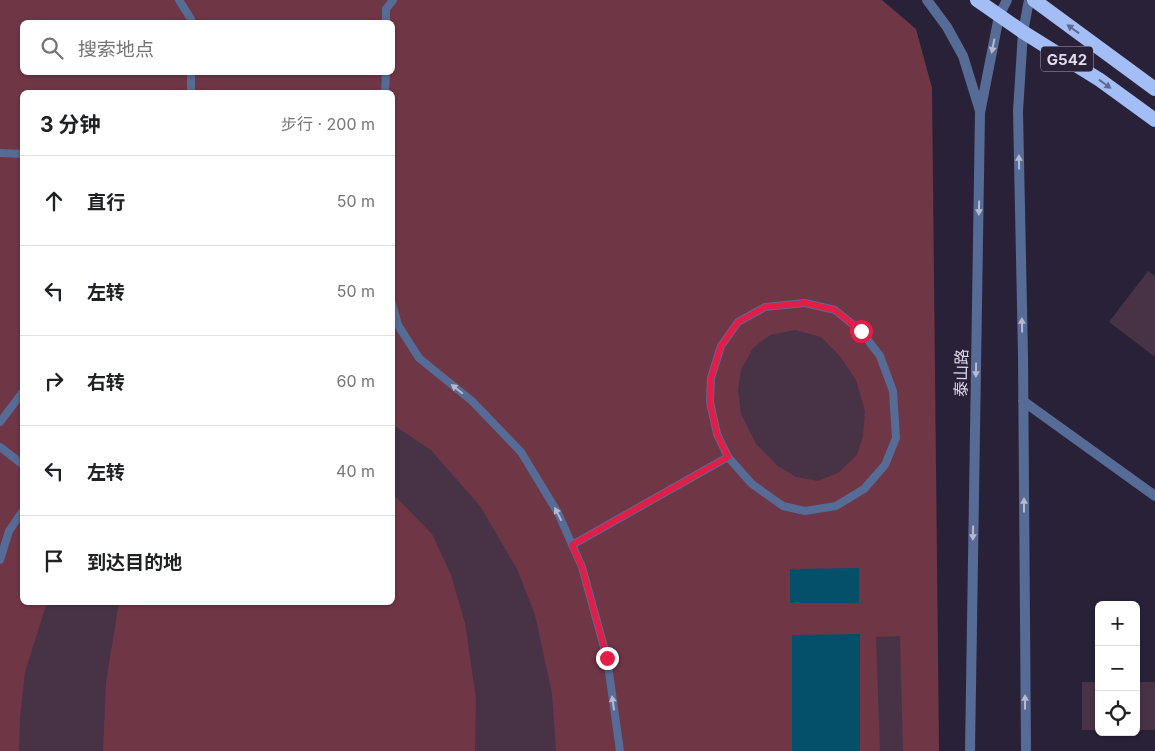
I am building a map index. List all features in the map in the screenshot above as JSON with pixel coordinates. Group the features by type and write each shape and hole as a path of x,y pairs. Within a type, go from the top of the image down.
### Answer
{"highway":[{"name":"G542","path":"977,0 1023,32 1100,80 1155,120"},
{"name":"G542","path":"1034,0 1155,89"}],"street":[{"path":"927,0 947,27 963,56 980,112"},
{"name":"泰山路","path":"970,751 980,112 1000,16 1007,0"},
{"path":"1026,751 1018,111 1023,32 1029,0"},
{"path":"1023,400 1155,496"}],"lane":[{"path":"179,0 191,20"},
{"path":"386,20 386,9 393,0"},
{"path":"191,75 191,90"},
{"path":"385,90 386,75"},
{"path":"0,153 20,154"},
{"path":"805,303 835,310 861,331 880,356 893,391 896,438 885,465 864,489 836,506 806,511 783,506 752,484 728,457 715,426 710,402 711,378 721,346 738,322 765,307 805,303"},
{"path":"395,314 398,325 419,358 472,401 521,452 558,513 582,567 607,658 620,751"},
{"path":"0,422 20,396"},
{"path":"0,447 20,462"},
{"path":"572,545 728,457"},
{"path":"0,560 9,531 20,515"}],"shaded area":[{"path":"0,0 882,0 916,29 932,88 939,751 0,751"}],"water":[{"path":"859,568 859,603 790,603 790,569"},
{"path":"860,634 860,751 792,751 792,635"}],"building":[{"path":"1148,271 1155,276 1155,357 1109,322"},
{"path":"795,330 821,337 840,356 856,380 865,411 863,436 857,455 838,473 818,481 796,477 778,466 756,444 741,414 738,390 741,370 753,348 770,335"},
{"path":"395,426 431,450 480,506 517,569 535,615 552,693 556,751 475,751 476,699 465,623 451,575 432,534 395,496"},
{"path":"46,605 119,605 106,682 103,751 19,751 20,718 25,672"},
{"path":"900,636 903,751 880,751 876,637"},
{"path":"1082,682 1095,682 1095,730 1082,730"},
{"path":"1140,682 1155,682 1155,730 1140,730"}],"route":[{"path":"607,658 582,567 572,545 728,457 717,434 710,402 711,378 721,346 738,322 765,307 805,303 835,310 861,331"}]}
